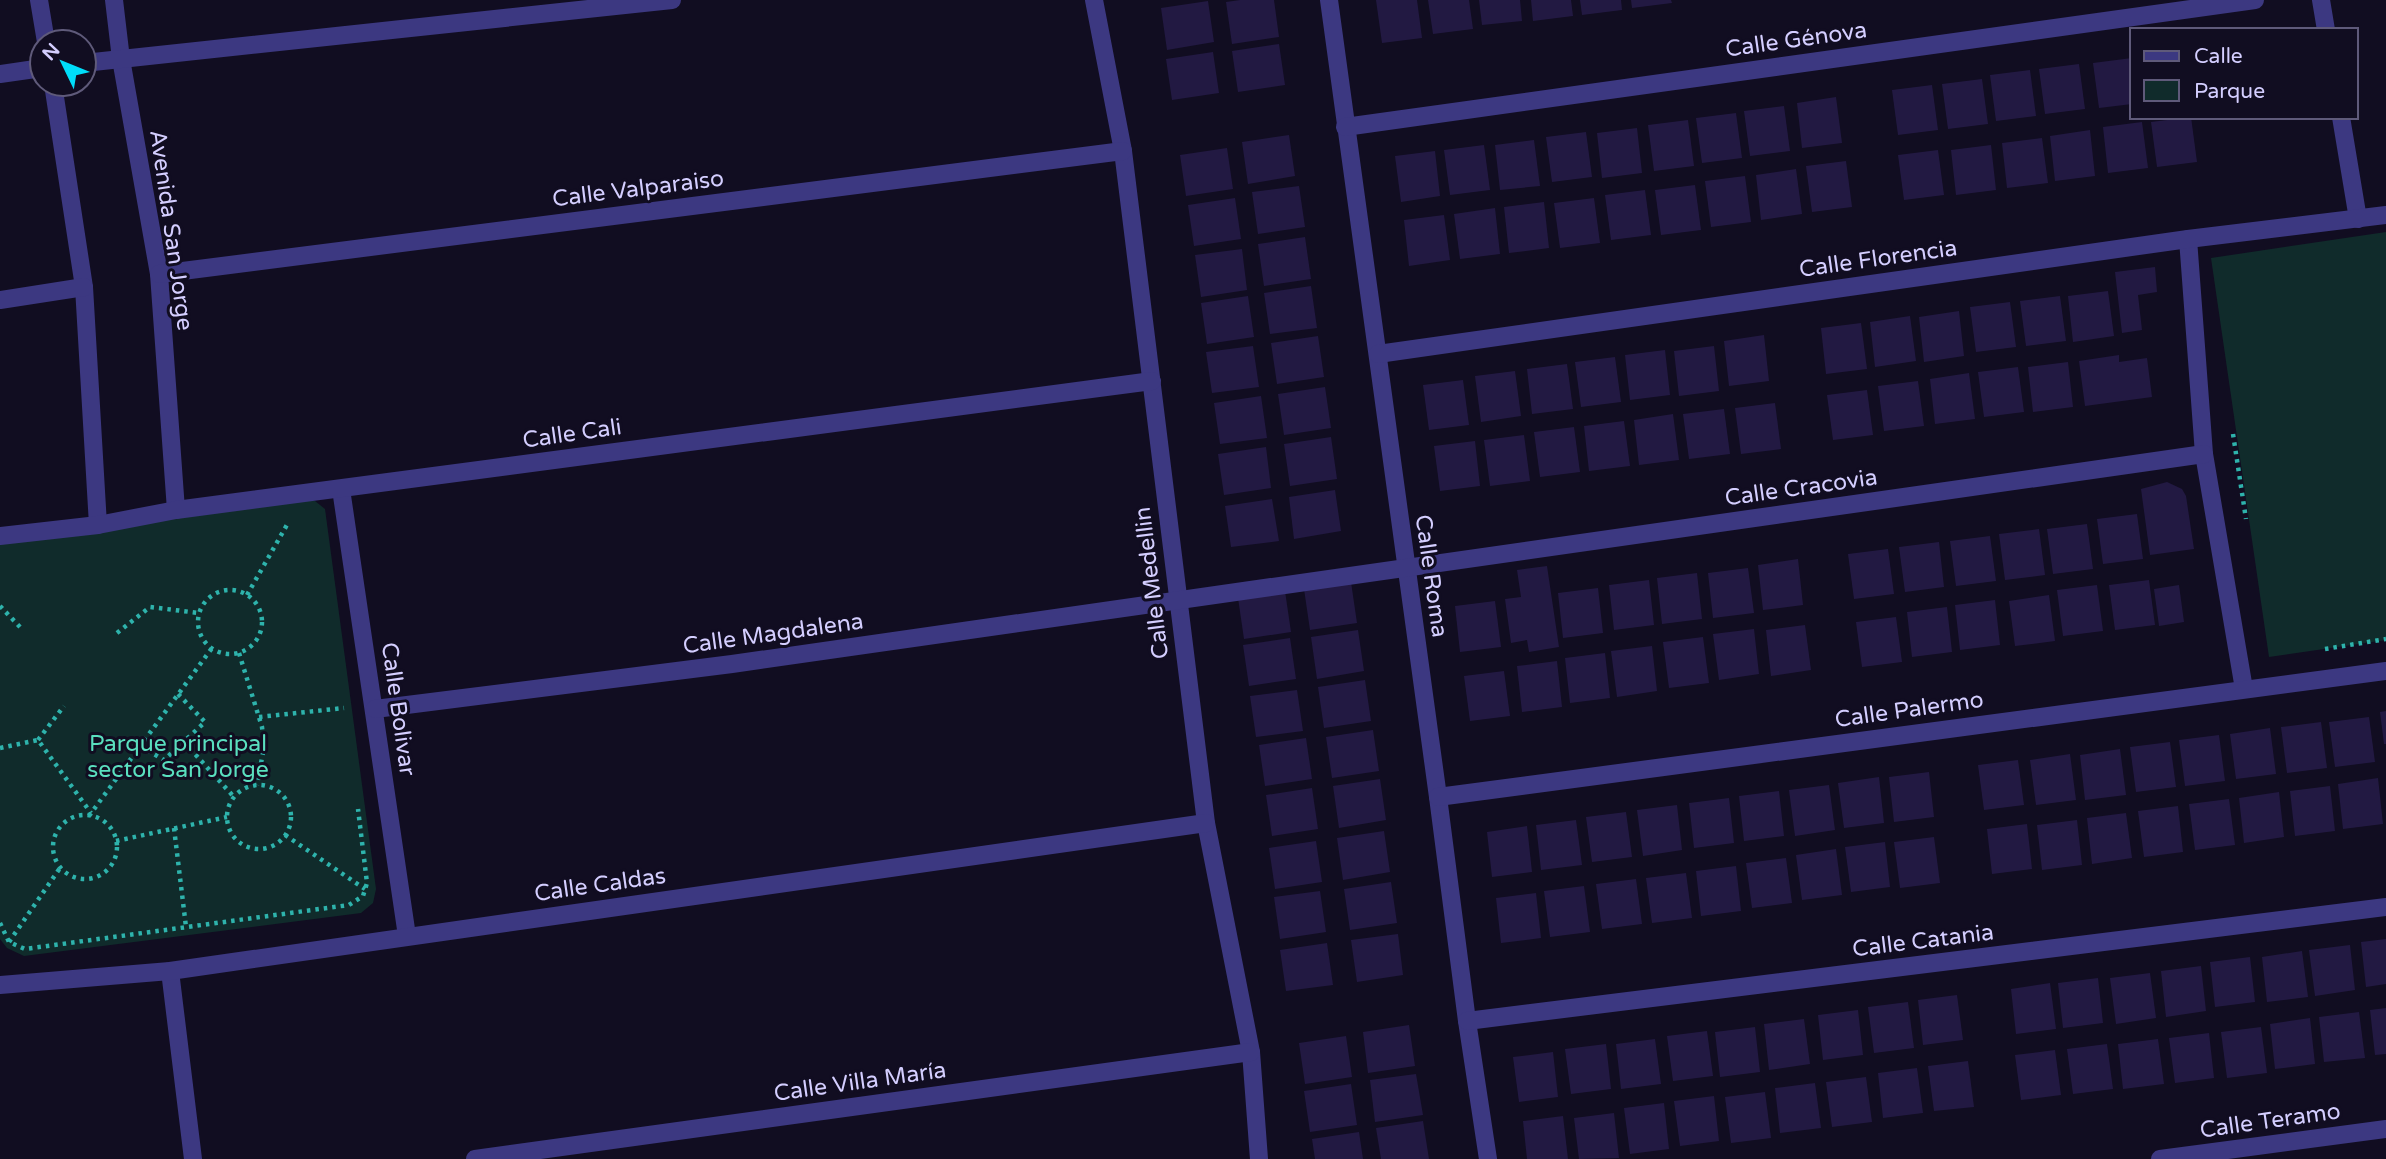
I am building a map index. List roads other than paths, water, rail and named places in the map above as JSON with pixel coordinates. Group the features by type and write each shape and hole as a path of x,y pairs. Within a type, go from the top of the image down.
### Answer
{"street":[{"path":"39,0 44,28"},
{"name":"Avenida San Jorge","path":"114,0 121,59 159,274 176,510"},
{"path":"98,61 672,0"},
{"name":"Calle Medellin","path":"1094,0 1123,151 1206,823 1251,1052 1259,1159"},
{"name":"Calle Roma","path":"1329,0 1488,1159"},
{"name":"Calle Génova","path":"1345,127 2255,0"},
{"path":"2321,0 2326,28"},
{"path":"0,74 28,70"},
{"path":"54,98 84,287 98,525"},
{"path":"2341,119 2358,219"},
{"name":"Calle Valparaiso","path":"159,274 1123,151"},
{"name":"Calle Florencia","path":"1378,354 2188,239 2386,215"},
{"path":"2188,239 2204,454 2244,689"},
{"path":"0,299 84,287"},
{"name":"Calle Cali","path":"0,536 98,525 176,510 1152,381"},
{"name":"Calle Cracovia","path":"1178,599 2204,454"},
{"name":"Calle Bolivar","path":"341,489 407,936"},
{"name":"Calle Magdalena","path":"375,709 732,664 1178,599"},
{"name":"Calle Palermo","path":"1438,796 2386,671"},
{"name":"Calle Caldas","path":"0,985 170,971 1206,823"},
{"name":"Calle Catania","path":"1467,1021 2386,907"},
{"path":"170,971 193,1159"},
{"name":"Calle Villa María","path":"475,1159 1251,1052"},
{"name":"Calle Teramo","path":"2160,1159 2386,1129"}],"park label":[{"name":"Parque principal sector San Jorge","path":"178,756"}]}
